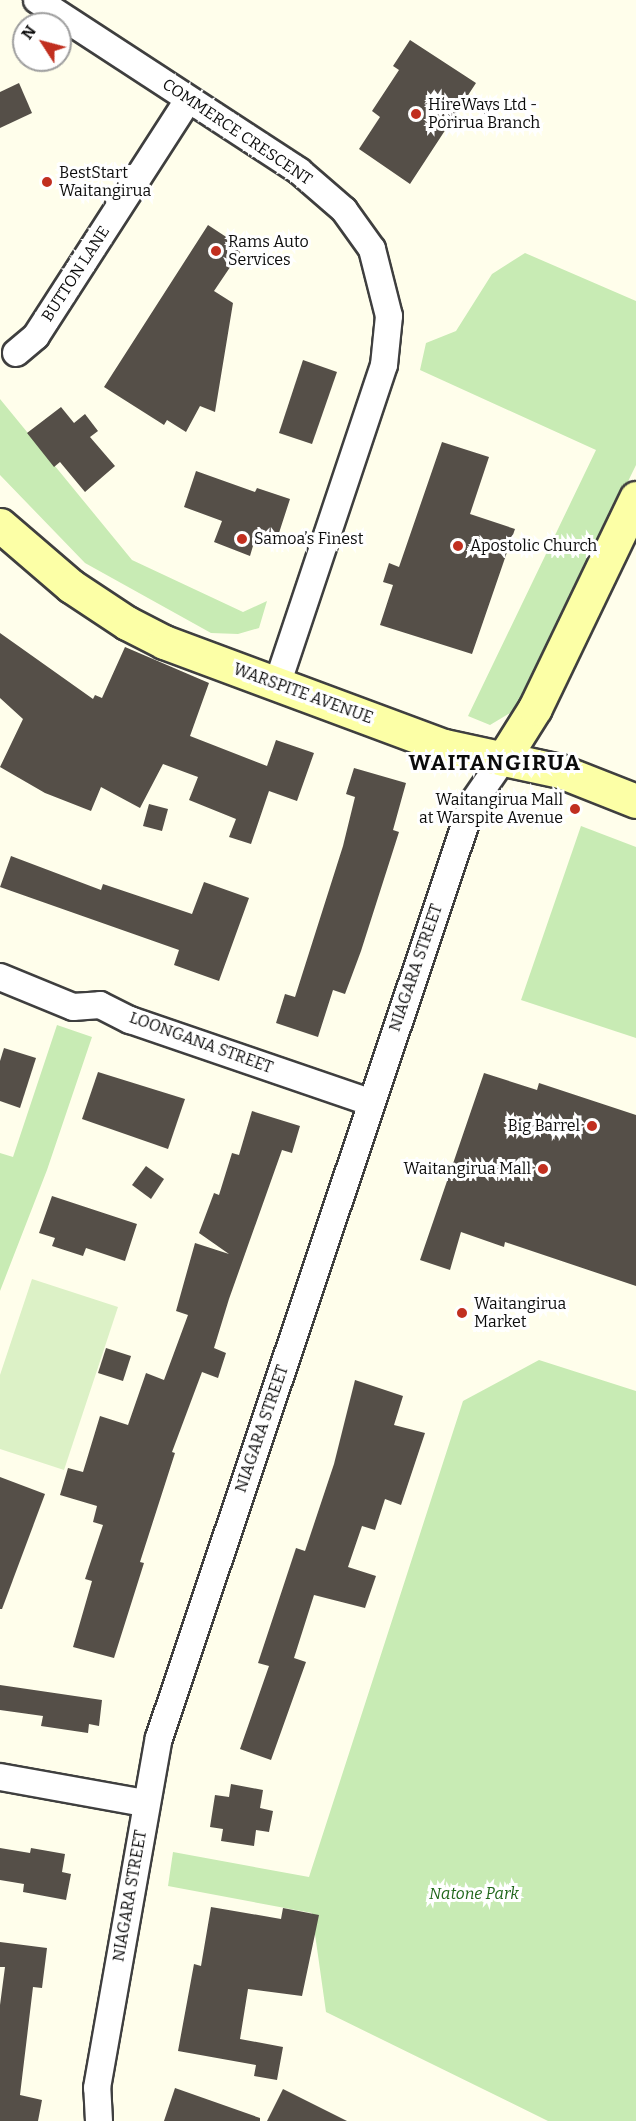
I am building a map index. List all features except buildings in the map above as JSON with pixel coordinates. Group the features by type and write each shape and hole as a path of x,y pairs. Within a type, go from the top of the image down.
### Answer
{"main road":[{"path":"503,759 535,708 636,498"},
{"name":"WARSPITE AVENUE","path":"0,525 71,586 127,623 203,658 444,746 560,771 636,801"}],"street":[{"name":"COMMERCE CRESCENT","path":"37,0 299,171 344,210 372,249 389,316 384,365 277,684"},
{"name":"BUTTON LANE","path":"16,353 36,336 188,100"},
{"name":"NIAGARA STREET","path":"99,2121 97,2088 145,1803 175,1687 472,804 503,759"},
{"name":"LOONGANA STREET","path":"0,976 37,989 67,1005 109,1008 130,1020 370,1102"},
{"path":"0,1777 145,1803"}],"green space":[{"path":"525,253 636,301 636,465 525,693 510,713 490,725 468,716 596,450 420,370 426,343 456,331 492,274"},
{"path":"0,399 132,560 243,612 267,601 259,628 238,634 211,633 85,563 0,475"},
{"path":"581,826 636,847 636,1038 521,1000"},
{"path":"57,1025 92,1037 47,1170 0,1291 0,1153 13,1157"},
{"path":"32,1279 118,1307 64,1470 0,1449 0,1375"},
{"name":"Natone Park","path":"539,1360 636,1391 636,2121 548,2121 326,2012 312,1913 168,1886 173,1852 309,1877 463,1401"}],"place":[{"name":"HireWays Ltd - Porirua Branch","path":"416,114"},
{"name":"BestStart Waitangirua","path":"47,182"},
{"name":"Rams Auto Services","path":"216,251"},
{"name":"Samoa’s Finest","path":"242,539"},
{"name":"Apostolic Church","path":"458,546"},
{"name":"Waitangirua Mall at Warspite Avenue","path":"575,809"},
{"name":"Big Barrel","path":"592,1126"},
{"name":"Waitangirua Mall","path":"543,1169"},
{"name":"Waitangirua Market","path":"462,1313"}],"district":[{"name":"WAITANGIRUA","path":"495,763"}]}
